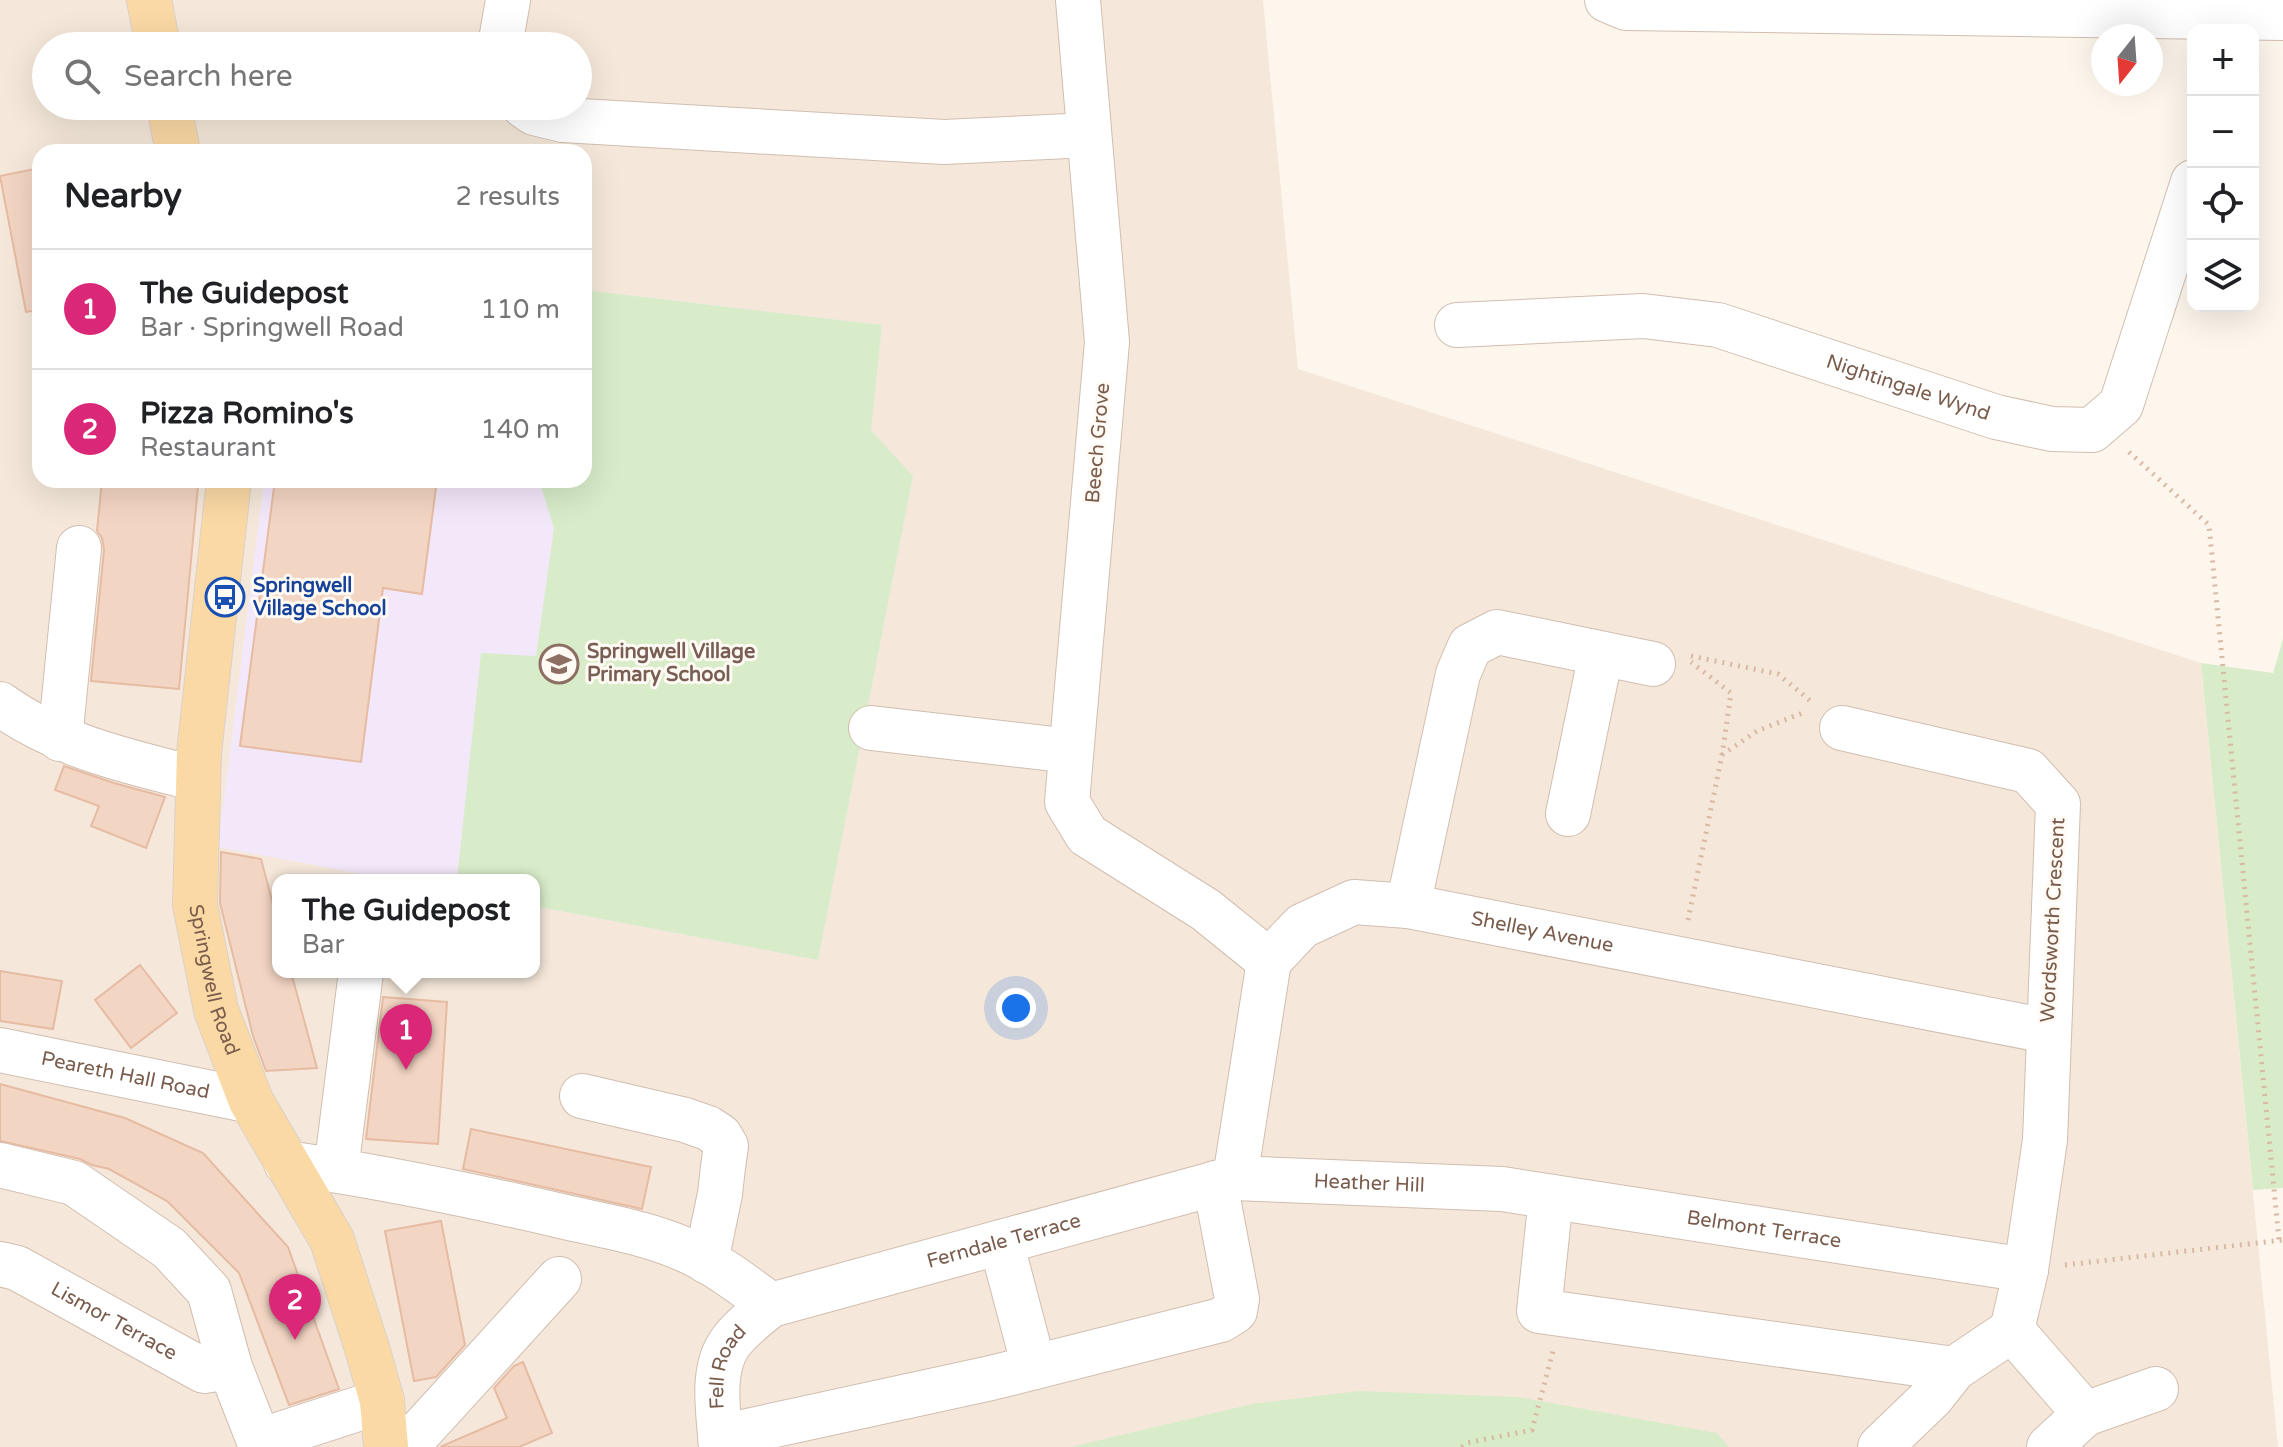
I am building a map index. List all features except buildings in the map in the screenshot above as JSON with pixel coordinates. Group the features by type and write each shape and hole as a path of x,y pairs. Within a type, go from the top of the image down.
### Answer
{"main road":[{"path":"149,0 155,32"},
{"path":"172,120 176,144"},
{"name":"Springwell Road","path":"228,488 199,753 195,905 216,1010 251,1101 332,1240 382,1401 386,1447"}],"street":[{"path":"502,32 508,0"},
{"name":"Beech Grove","path":"1078,0 1107,342 1067,802 1087,835 1206,910 1269,961"},
{"path":"1607,0 1626,8 2015,7 2201,23 2283,18"},
{"path":"563,120 944,142 1089,135"},
{"path":"2098,425 2121,405 2187,201"},
{"name":"Nightingale Wynd","path":"1457,325 1643,316 1718,325 1996,417 2052,429 2092,430 2098,425"},
{"path":"60,739 79,548"},
{"path":"1408,906 1458,674 1470,646 1497,632 1653,664"},
{"path":"1568,814 1601,654"},
{"path":"0,704 60,739 198,779"},
{"path":"871,728 1071,751"},
{"name":"Wordsworth Crescent","path":"1842,728 2028,771 2058,804 2045,1140 2026,1270 2012,1330"},
{"name":"Shelley Avenue","path":"1269,961 1302,926 1354,902 1408,906 2047,1031"},
{"path":"720,1442 1221,1320 1235,1311 1237,1299 1225,1181 1269,961"},
{"path":"336,1170 360,978"},
{"name":"Peareth Hall Road","path":"0,1050 251,1101"},
{"path":"582,1096 685,1120 720,1136 726,1146 725,1156 706,1261"},
{"path":"286,1163 485,1198 658,1239 721,1268 771,1305"},
{"path":"0,1165 74,1183 169,1248 209,1291 230,1367 259,1441 382,1401"},
{"name":"Heather Hill","path":"1225,1181 1502,1189"},
{"name":"Ferndale Terrace","path":"771,1305 1225,1181"},
{"name":"Belmont Terrace","path":"1502,1189 2026,1270"},
{"path":"1551,1197 1539,1311 1954,1369"},
{"path":"1001,1242 1034,1367"},
{"name":"Lismor Terrace","path":"0,1264 17,1268 204,1371 230,1367"},
{"path":"406,1447 559,1279"},
{"name":"Fell Road","path":"720,1442 718,1370 728,1346 745,1326 771,1305"},
{"path":"1880,1447 1932,1397 1954,1369 2012,1330 2085,1414"},
{"path":"2049,1447 2085,1414 2156,1389"}],"path":[{"path":"2026,1270 2281,1240 2209,525 2098,425"},
{"path":"1680,961 1722,755 1731,693 1680,653 1778,674 1817,707 1757,731 1722,755"},
{"path":"1464,1445 1532,1430 1562,1315"},
{"path":"1464,1445 1476,1447"}],"shaded area":[{"path":"0,0 1263,0 1298,369 2201,663 2278,1447 0,1447"},
{"name":"Springwell Village Primary School","path":"592,291 882,325 871,430 913,476 818,960 540,907 540,874 361,874 218,847 263,488 592,488"}],"green space":[{"name":"Springwell Village Primary School","path":"592,291 882,325 871,430 913,476 818,960 540,907 540,874 458,874 481,653 536,656 554,528 542,488 592,488"},
{"path":"2283,639 2283,1188 2253,1190 2201,663 2273,673"},
{"path":"1359,1391 1518,1397 1717,1433 1729,1447 1071,1447 1252,1404"}],"place":[{"name":"Springwell Village School","path":"225,597"},
{"name":"Springwell Village Primary School","path":"559,664"},
{"name":"The Guidepost","path":"406,1070"},
{"name":"Pizza Romino's","path":"295,1340"}]}
